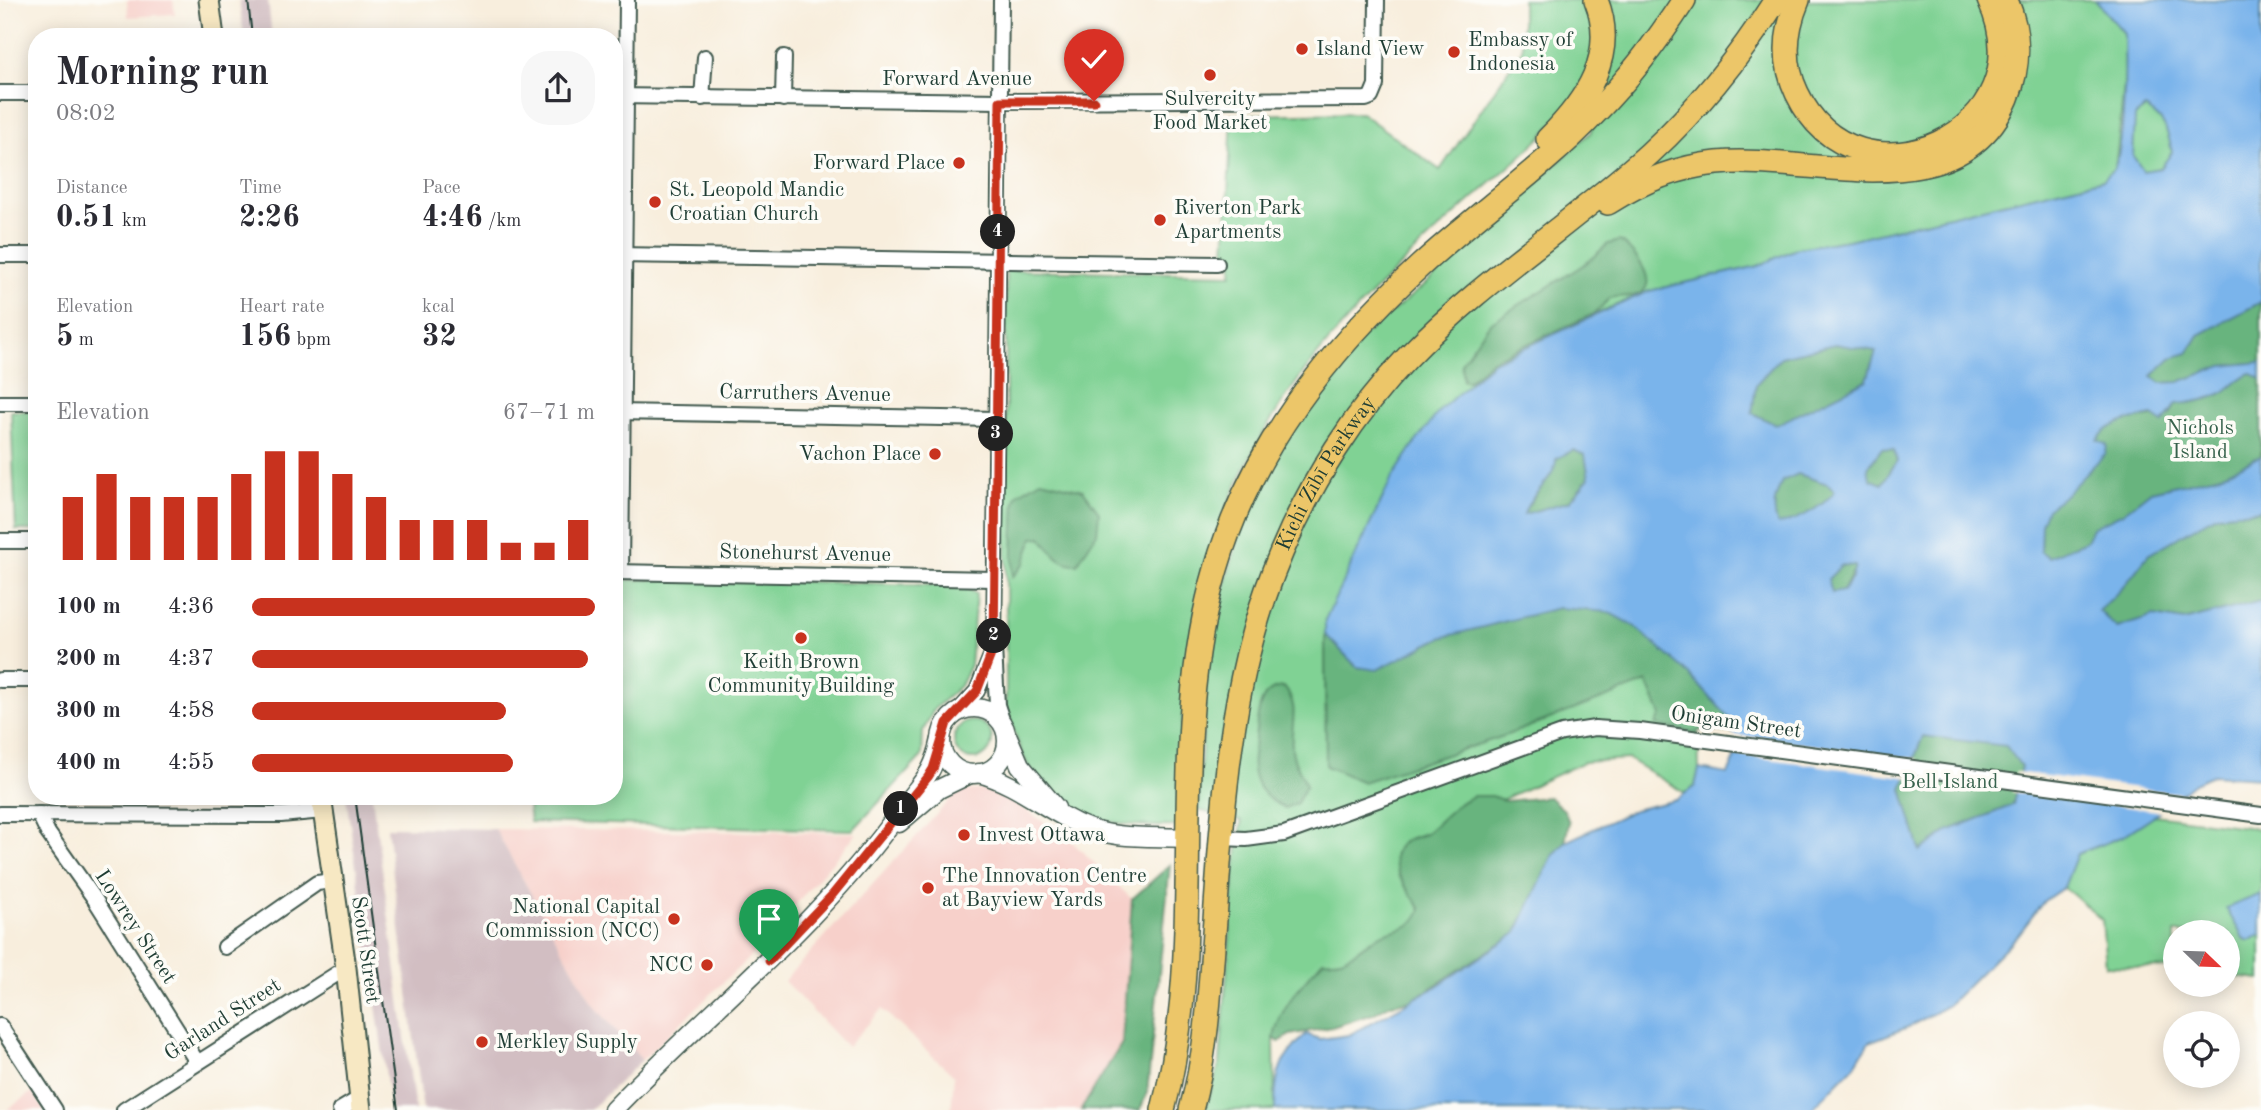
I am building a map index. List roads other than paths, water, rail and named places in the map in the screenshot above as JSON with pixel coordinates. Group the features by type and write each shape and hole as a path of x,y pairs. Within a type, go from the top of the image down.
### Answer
{"highway":[{"path":"1163,1110 1181,1014 1193,694 1200,631 1216,567 1233,520 1266,450 1314,377 1355,330 1581,102 1597,73 1602,52 1602,21 1596,0"},
{"path":"1421,265 1536,170 1591,118 1653,45 1684,0"},
{"name":"Kichi Zībī Parkway","path":"1191,1110 1207,1023 1220,838 1231,735 1244,664 1262,602 1282,550 1320,477 1360,415 1406,359 1476,295 1666,137 1729,68 1776,0"},
{"path":"1798,0 1789,27 1786,51 1794,87 1804,107 1827,131 1845,143 1863,150 1892,154 1923,150 1943,142 1968,125 1982,109 1996,82 2002,50 1997,20 1989,0"},
{"path":"1476,295 1621,195 1647,182 1691,167 1749,161 1906,170 1927,166 1960,153 1988,128 2011,87 2017,41 2006,0"},
{"path":"1187,838 1220,838"}],"main road":[{"path":"209,0 213,28"},
{"name":"Scott Street","path":"322,805 346,968 361,1104"}],"street":[{"path":"623,60 628,0"},
{"path":"1001,0 994,579 997,705 1020,765 1060,814"},
{"name":"Forward Avenue","path":"623,96 1000,101 1360,100 1371,97 1376,85 1377,0"},
{"path":"702,98 705,57"},
{"path":"783,99 784,57"},
{"path":"0,93 28,93"},
{"path":"0,255 28,255"},
{"path":"623,255 1217,264"},
{"path":"0,403 28,403"},
{"name":"Carruthers Avenue","path":"623,412 996,419"},
{"path":"0,541 28,541"},
{"name":"Stonehurst Avenue","path":"623,572 994,579"},
{"path":"613,1110 780,950 880,838 933,769 947,723 977,691 994,647"},
{"path":"0,680 28,680"},
{"path":"880,838 939,789 1000,761 1007,746 1005,730 990,712 981,709 957,712"},
{"name":"Onigam Street","path":"1220,838 1271,837 1297,830 1562,733 1595,728 2261,815"},
{"path":"941,739 943,752 951,764 1012,785 1079,824 1108,834 1187,838"},
{"path":"0,814 281,815 318,805"},
{"name":"Lowrey Street","path":"39,814 47,833 94,898 197,1062"},
{"path":"225,947 317,883 332,881"},
{"name":"Garland Street","path":"124,1110 346,968"},
{"path":"0,1026 55,1110"},
{"path":"340,1110 361,1104"}],"water":[{"path":"2095,0 2261,0 2261,302 2199,335 2188,353 2171,358 2152,376 2161,383 2179,382 2222,366 2261,362 2261,379 2251,373 2216,396 2176,404 2163,423 2153,416 2122,422 2108,429 2097,440 2107,445 2106,453 2063,497 2047,509 2041,524 2040,551 2049,557 2086,541 2092,528 2123,513 2151,491 2221,475 2261,456 2261,510 2216,515 2148,555 2124,586 2099,611 2117,628 2154,616 2184,621 2261,601 2261,778 2212,775 2194,783 2155,815 2123,836 2077,854 2064,887 2044,901 2018,935 1947,1006 1908,1027 1869,1042 1855,1065 1811,1110 1275,1110 1280,1068 1306,1034 1320,1039 1349,1035 1434,988 1516,933 1552,857 1565,842 1634,810 1676,800 1695,786 1699,769 1728,774 1735,758 1732,721 1686,671 1634,626 1608,612 1558,608 1440,638 1377,670 1357,667 1325,634 1325,620 1391,480 1441,409 1493,362 1649,291 1758,266 1798,248 1849,240 2104,179 2115,166 2121,139 2124,33","holes":["2145,108 2164,126 2172,152 2161,168 2143,171 2133,156 2135,116","1835,344 1876,351 1867,380 1776,425 1752,413 1756,384 1781,357","1882,448 1894,450 1897,461 1882,484 1870,479 1868,467","1573,450 1585,455 1589,478 1570,501 1524,514 1555,466 1556,459","1798,474 1828,484 1835,491 1810,512 1778,525 1774,508 1782,481","1842,565 1855,566 1852,578 1843,591 1832,593 1828,579","1923,736 2006,746 2021,766 2013,805 1950,830 1920,851 1902,789"]},
{"path":"2261,894 2261,935 2249,941 2243,938 2240,920 2233,920 2226,908"}],"tram line":[{"path":"248,0 251,28"},
{"path":"356,805 398,1110"}],"place":[{"name":"Island View","path":"1302,49"},
{"name":"Embassy of Indonesia","path":"1454,52"},
{"name":"Sulvercity Food Market","path":"1210,75"},
{"name":"Forward Place","path":"959,163"},
{"name":"St. Leopold Mandic Croatian Church","path":"655,202"},
{"name":"Riverton Park Apartments","path":"1160,220"},
{"name":"Vachon Place","path":"935,454"},
{"name":"Keith Brown Community Building","path":"801,638"},
{"name":"Invest Ottawa","path":"964,835"},
{"name":"The Innovation Centre at Bayview Yards","path":"928,888"},
{"name":"National Capital Commission (NCC)","path":"674,919"},
{"name":"NCC","path":"707,965"},
{"name":"Merkley Supply","path":"482,1042"}],"park label":[{"name":"Nichols Island","path":"2200,440"},
{"name":"Bell Island","path":"1950,782"}]}
